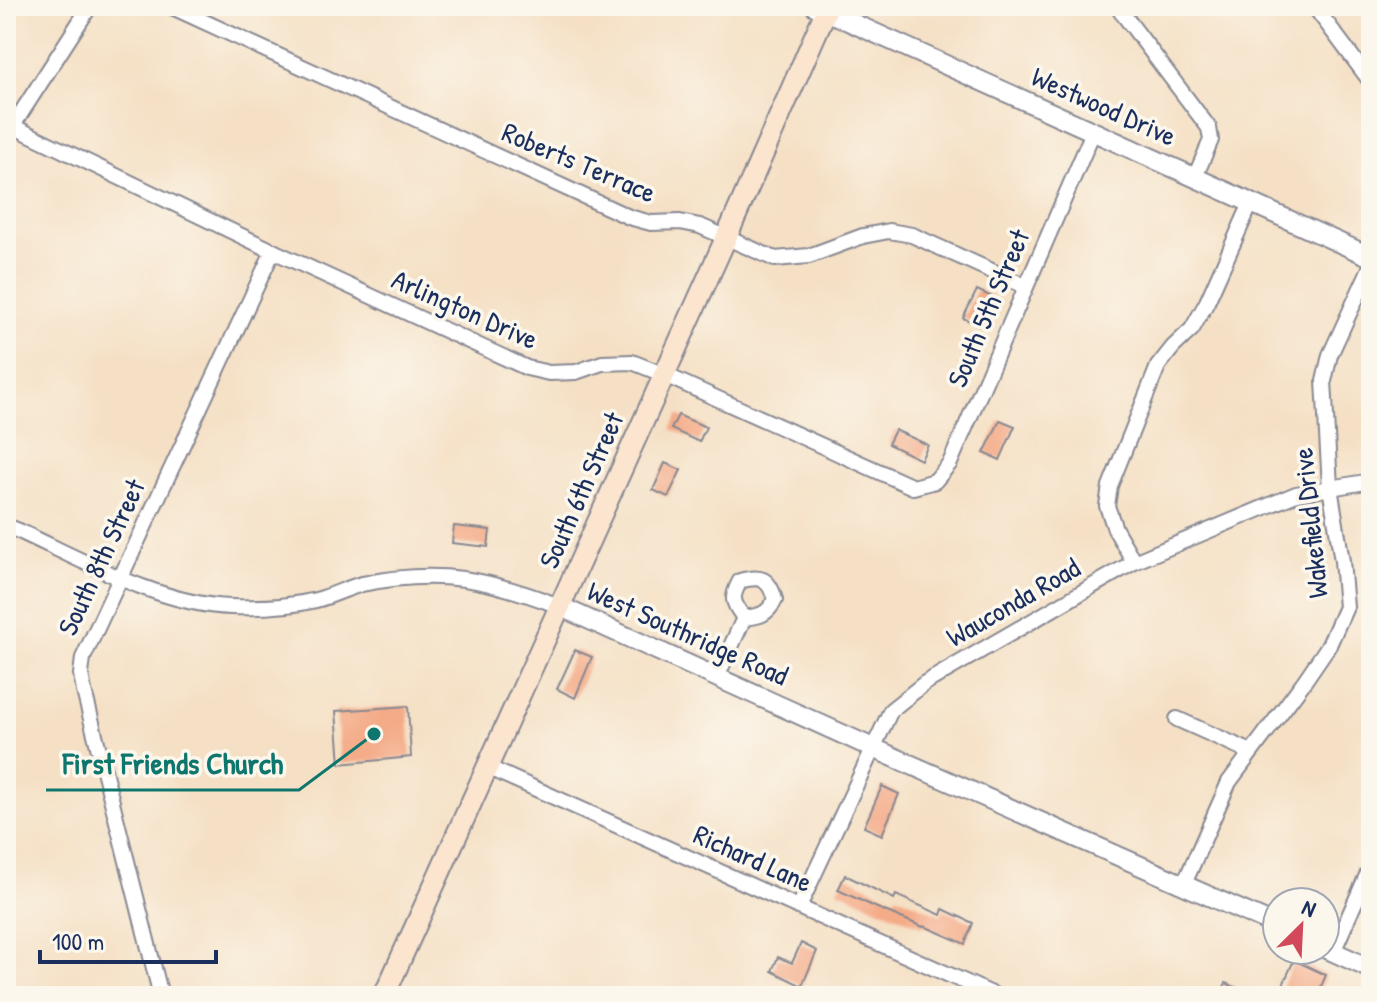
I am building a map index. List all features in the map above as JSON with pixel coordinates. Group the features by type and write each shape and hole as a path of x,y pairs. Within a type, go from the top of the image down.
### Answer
{"main road":[{"name":"South 6th Street","path":"384,996 726,238 823,8"}],"street":[{"path":"9,125 90,6"},
{"name":"Roberts Terrace","path":"170,6 629,217 651,223 680,222 700,226 775,259 809,256 863,236 889,231 901,233 912,235 1025,286"},
{"path":"1117,6 1209,128 1211,140 1195,177"},
{"path":"1314,6 1371,82"},
{"name":"Westwood Drive","path":"823,8 1371,257"},
{"name":"Arlington Drive","path":"9,125 527,368 549,373 576,372 602,363 632,362 913,487"},
{"name":"South 5th Street","path":"913,487 935,481 950,463 1093,132"},
{"path":"1134,562 1115,529 1107,506 1110,486 1158,366 1192,329 1251,203"},
{"name":"South 8th Street","path":"161,996 81,674 83,658 273,251"},
{"name":"Wakefield Drive","path":"1184,884 1229,782 1329,645 1346,607 1330,487 1324,381 1330,355 1371,266"},
{"name":"Wauconda Road","path":"799,907 891,710 925,683 1134,562 1296,494 1371,481"},
{"name":"West Southridge Road","path":"6,526 120,578 183,600 227,607 272,608 317,600 359,585 414,576 467,578 516,590 559,606 1261,919"},
{"path":"717,677 744,618"},
{"path":"1177,719 1251,752"},
{"name":"Richard Lane","path":"487,767 996,996"},
{"path":"1341,926 1371,866"},
{"path":"1341,955 1371,969"}],"building":[{"path":"977,290 992,297 978,325 963,318"},
{"path":"678,415 706,427 699,442 671,429"},
{"path":"1000,420 1015,426 1000,460 984,453"},
{"path":"895,430 928,445 921,460 888,444"},
{"path":"665,463 681,470 668,497 653,490"},
{"path":"454,526 490,530 488,547 452,543"},
{"path":"575,650 592,657 575,698 557,689"},
{"path":"408,706 411,757 340,764 336,711"},
{"path":"882,786 899,794 882,835 864,827"},
{"path":"845,875 894,899 896,895 941,915 943,909 973,923 965,944 838,890"},
{"path":"801,943 817,951 802,986 772,971 778,957 792,963"},
{"path":"1291,966 1307,966 1326,975 1317,996 1278,996"},
{"path":"1226,983 1254,996 1219,996"}],"place":[{"name":"First Friends Church","path":"374,734"}]}
